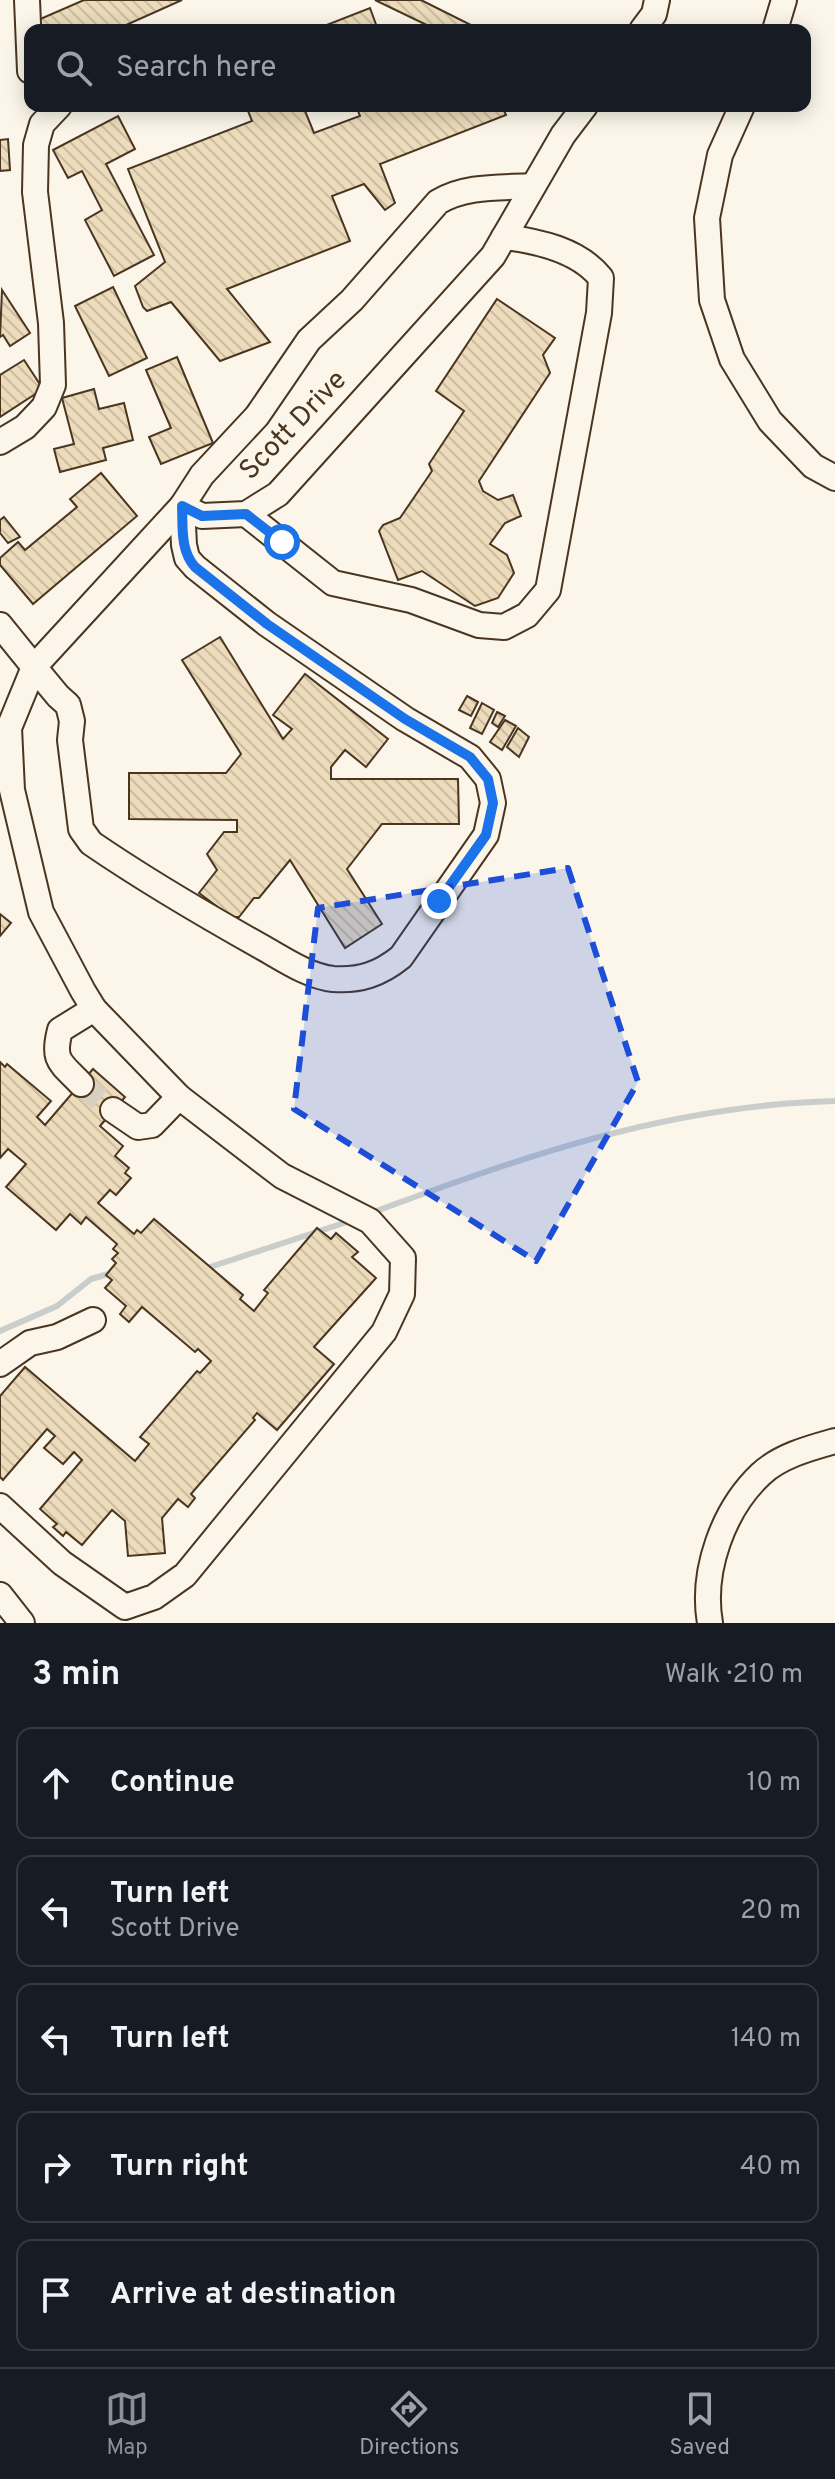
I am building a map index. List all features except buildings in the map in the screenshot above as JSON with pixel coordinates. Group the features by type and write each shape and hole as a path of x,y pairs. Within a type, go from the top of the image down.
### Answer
{"street":[{"path":"27,0 28,24"},
{"path":"646,24 654,14 657,0"},
{"path":"777,24 784,0"},
{"path":"0,442 25,427 44,407 53,385 51,323 35,192 36,145 42,124 53,112"},
{"name":"Scott Drive","path":"182,506 202,516 246,514 278,494 493,256 532,186 580,112"},
{"path":"739,112 720,155 707,218 712,300 732,359 770,421 813,466 835,478"},
{"path":"0,1506 62,1563 125,1607 154,1597 185,1575 384,1332 402,1294 403,1258 370,1221 282,1176 179,1097 94,1009 41,912 10,828 9,728 34,667 182,506 202,475 257,416 309,340 352,300 438,202 449,195 474,189 532,186"},
{"path":"246,514 333,583 411,600 479,625 504,627 527,615 548,590 599,313 601,278 590,265 537,241 504,237"},
{"path":"0,625 58,696 53,711 59,732 70,740 81,829 91,843 203,914 303,969 330,979 360,979 384,971 401,957 486,835 493,803 488,779 470,757 405,719 267,624 195,567 187,558 184,545 182,506"},
{"path":"81,1084 59,1060 55,1050 60,1030 94,1009"},
{"path":"113,1110 138,1127 152,1125 179,1097"},
{"path":"0,1364 30,1343 57,1337 93,1320"},
{"path":"710,1623 711,1573 719,1539 735,1505 763,1472 801,1451 835,1441"},
{"path":"0,1595 22,1623"}],"highlighted area":[{"path":"568,868 638,1082 536,1261 294,1109 318,908"}],"waterway":[{"path":"371,1213 485,1172 598,1137 714,1112 835,1101"},
{"path":"204,1269 353,1220"},
{"path":"0,1331 57,1306 91,1279 115,1272"}],"tunnel":[{"path":"81,1084 113,1110"}],"route":[{"path":"282,542 246,514 202,516 182,506 184,545 187,558 195,567 267,624 405,719 470,757 488,779 493,803 486,835 439,901"}]}
